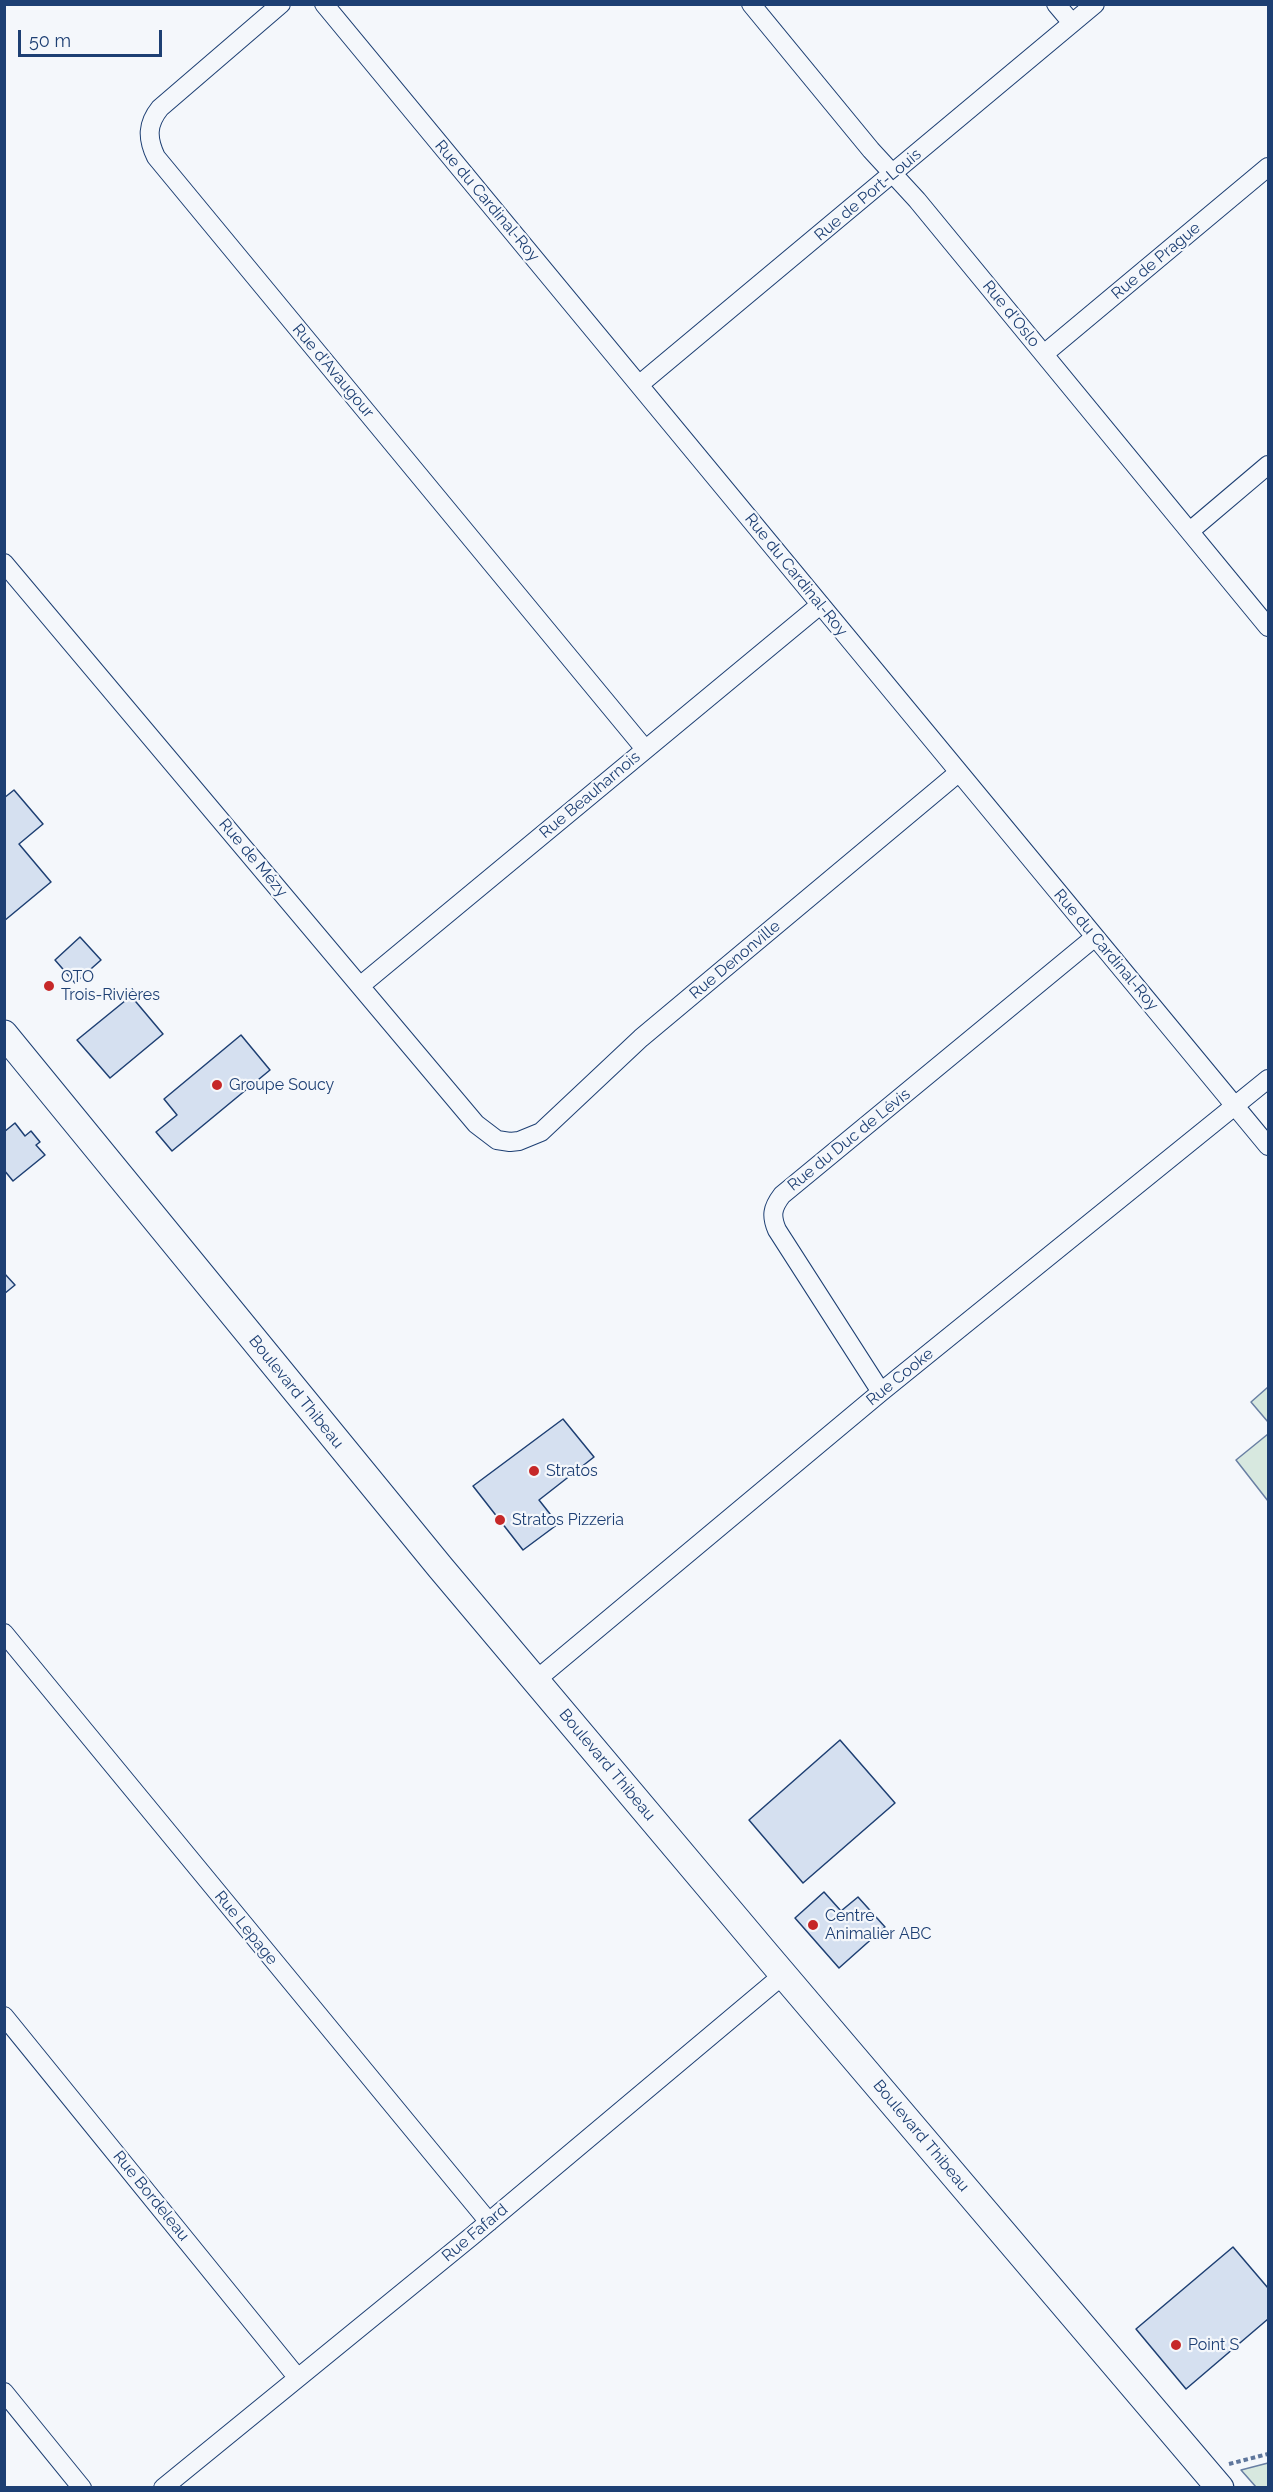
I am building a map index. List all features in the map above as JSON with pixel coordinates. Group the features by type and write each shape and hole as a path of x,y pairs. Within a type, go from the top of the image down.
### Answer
{"main road":[{"name":"Boulevard Thibeau","path":"4,1034 404,1523 783,1975 1213,2479"}],"street":[{"name":"Rue d'Avaugour","path":"281,4 160,108 152,118 148,129 149,143 156,157 645,749"},
{"name":"Rue du Cardinal-Roy","path":"324,4 640,384 958,773 1269,1146"},
{"name":"Rue d'Oslo","path":"751,4 917,200 1269,627"},
{"path":"1056,4 1072,23"},
{"name":"Rue de Port-Louis","path":"640,384 1095,4"},
{"name":"Rue de Prague","path":"1044,354 1269,167"},
{"path":"1190,531 1269,465"},
{"name":"Rue de Mézy","path":"4,563 476,1124 497,1140 510,1142"},
{"name":"Rue Beauharnois","path":"360,986 820,605"},
{"name":"Rue Denonville","path":"510,1142 519,1141 541,1132 641,1038 958,773"},
{"name":"Rue du Duc de Lévis","path":"881,1392 777,1230 772,1212 775,1203 1095,937"},
{"name":"Rue Cooke","path":"536,1680 881,1392 1269,1079"},
{"name":"Rue Lepage","path":"4,1633 489,2222"},
{"name":"Rue Fafard","path":"163,2487 489,2222 783,1975"},
{"name":"Rue Bordeleau","path":"4,2016 297,2377"},
{"path":"4,2392 82,2487"}],"path":[{"path":"1213,2479 1269,2454"}],"shaded area":[{"path":"1268,1387 1268,1422 1251,1402"},
{"path":"1268,1434 1268,1501 1236,1460"},
{"path":"1268,2463 1268,2487 1256,2487 1241,2470"}],"building":[{"path":"14,790 43,824 19,844 51,882 4,921 4,798"},
{"path":"80,937 101,960 75,983 55,960"},
{"path":"131,996 163,1034 110,1078 77,1040"},
{"name":"Groupe Soucy","path":"241,1035 270,1070 172,1151 156,1132 177,1115 164,1099"},
{"path":"15,1123 25,1136 31,1131 40,1142 36,1145 45,1155 13,1181 4,1170 4,1132"},
{"path":"4,1273 15,1285 4,1294"},
{"name":"Stratos","path":"563,1419 594,1457 539,1500 558,1524 523,1550 473,1486"},
{"path":"840,1740 895,1803 803,1883 749,1820"},
{"path":"824,1892 841,1911 858,1897 885,1927 839,1968 795,1918"},
{"path":"1233,2247 1268,2288 1268,2319 1186,2389 1136,2329"}],"place":[{"name":"OTO Trois-Rivières","path":"49,986"},
{"name":"Groupe Soucy","path":"217,1085"},
{"name":"Stratos","path":"534,1471"},
{"name":"Stratos Pizzeria","path":"500,1520"},
{"name":"Centre Animalier ABC","path":"813,1925"},
{"name":"Point S","path":"1176,2345"}]}
